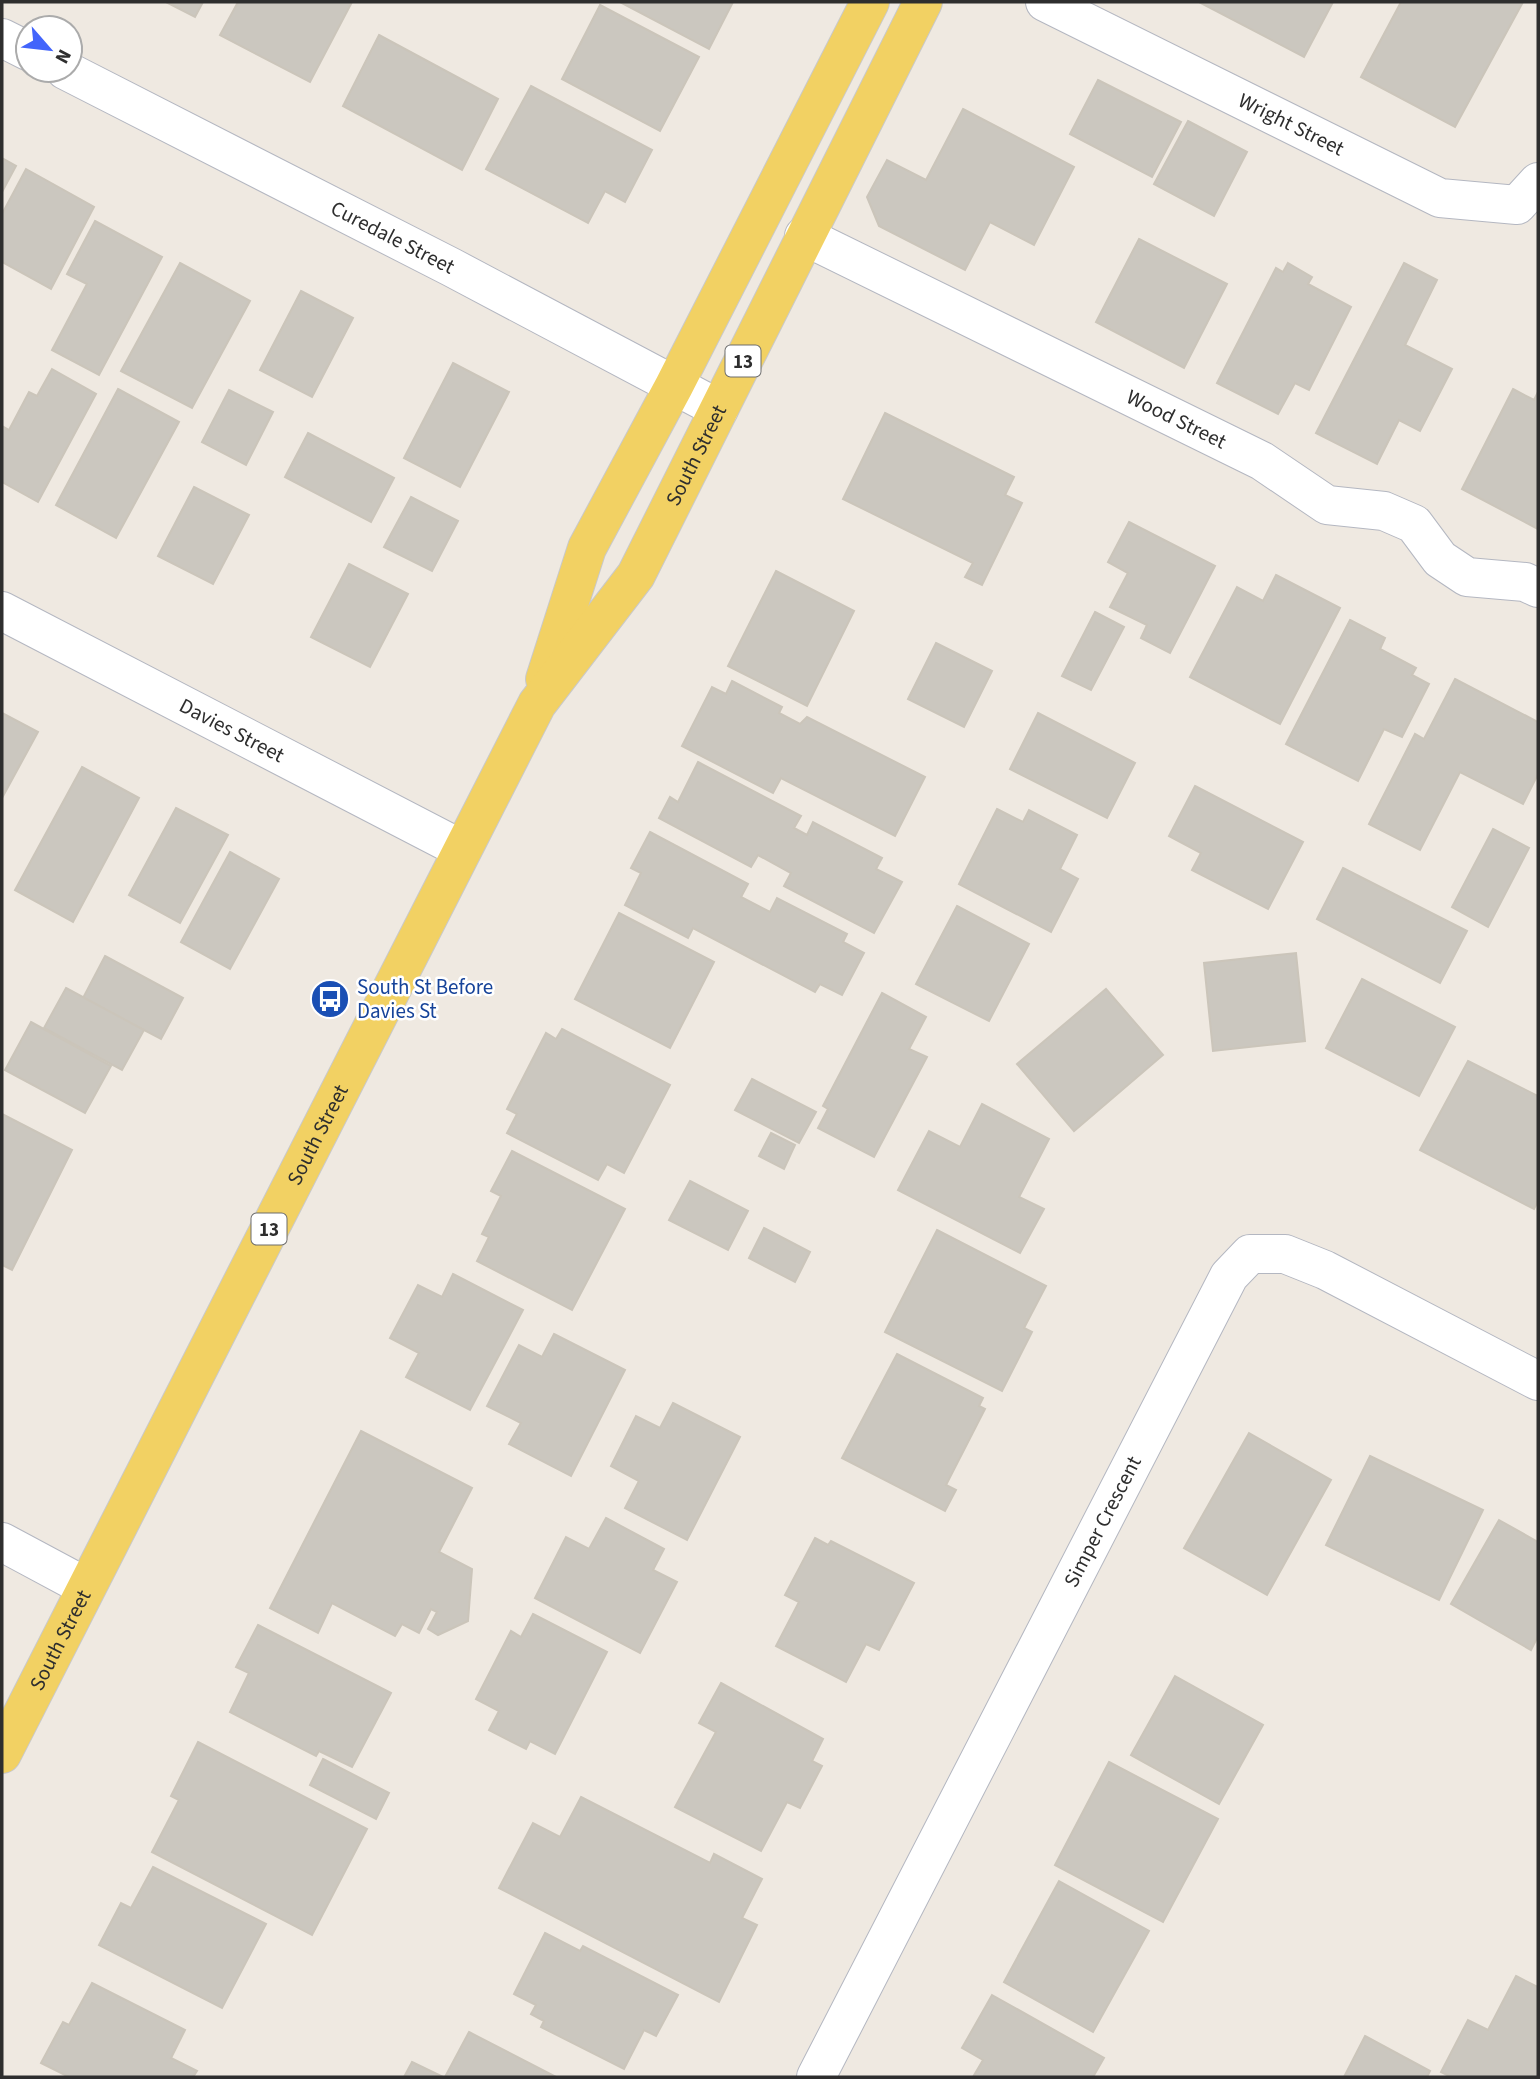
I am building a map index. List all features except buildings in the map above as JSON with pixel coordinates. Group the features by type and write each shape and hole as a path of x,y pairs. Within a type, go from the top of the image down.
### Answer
{"main road":[{"name":"South Street","path":"537,704 587,548 674,386 870,2"},
{"name":"South Street","path":"2,1754 537,704 636,575 923,2"}],"street":[{"name":"Wright Street","path":"1045,2 1440,198 1517,205 1538,181"},
{"name":"Curedale Street","path":"84,80 451,267 719,409"},
{"name":"Wood Street","path":"804,236 1262,461 1327,505 1384,511 1414,524 1440,559 1467,577 1525,582 1538,589"},
{"name":"Davies Street","path":"2,611 461,849"},
{"name":"Simper Crescent","path":"816,2077 1229,1276 1250,1254 1285,1254 1325,1270 1538,1381"},
{"path":"2,1542 86,1587"}],"place":[{"name":"South St Before Davies St","path":"330,999"}]}
